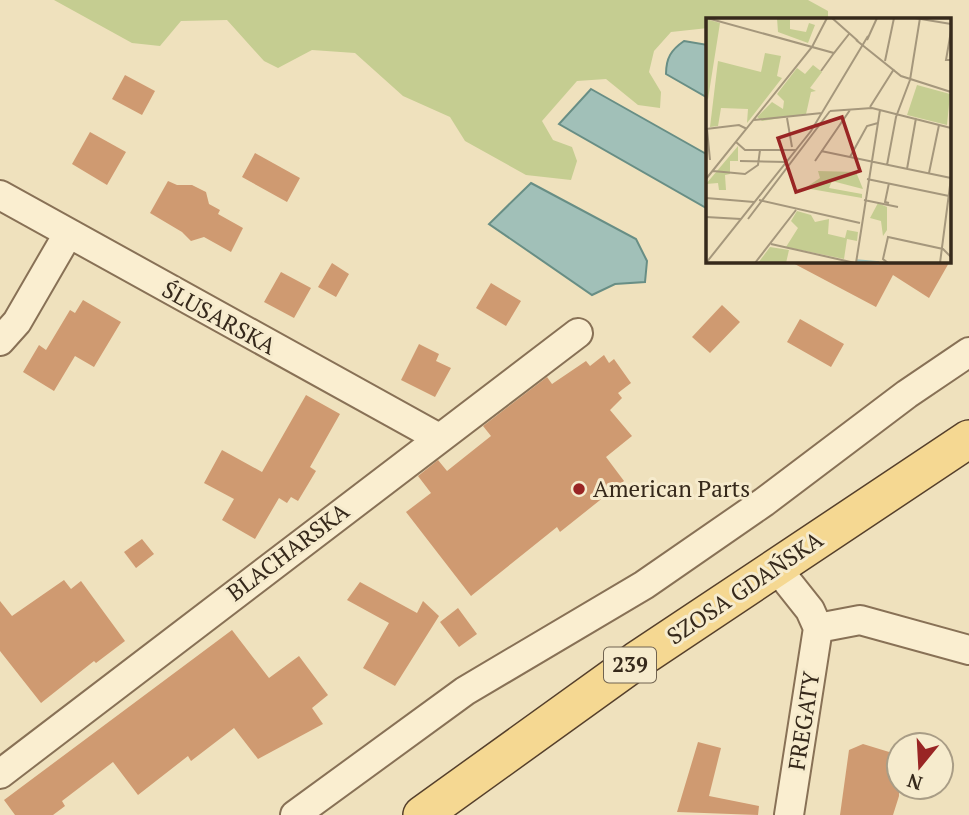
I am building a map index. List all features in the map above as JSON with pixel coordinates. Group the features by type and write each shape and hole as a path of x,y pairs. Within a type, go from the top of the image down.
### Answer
{"main road":[{"name":"SZOSA GDAŃSKA","path":"422,815 539,729 775,566 967,443"}],"street":[{"name":"ŚLUSARSKA","path":"0,195 439,439"},
{"path":"0,341 17,322 68,234"},
{"name":"BLACHARSKA","path":"0,774 578,333"},
{"path":"295,815 465,691 644,585 764,502 906,394 969,352"},
{"path":"775,566 810,610 818,628 860,620 969,650"},
{"name":"FREGATY","path":"789,815 818,628"}],"green space":[{"path":"54,0 808,0 828,11 828,18 706,18 706,28 671,32 654,51 649,72 661,92 660,108 638,105 606,79 577,81 542,121 553,140 572,147 577,161 571,180 526,175 465,141 450,117 403,96 355,53 312,50 278,68 264,61 227,20 181,21 160,46 132,43"}],"water":[{"path":"684,41 706,45 706,97 666,74 670,55"},
{"path":"591,89 706,154 706,208 559,124"},
{"path":"531,183 636,239 647,261 645,282 615,284 592,295 489,224"}],"building":[{"path":"125,75 155,91 142,115 112,99"},
{"path":"90,132 126,152 107,185 72,164"},
{"path":"255,153 300,178 287,202 242,177"},
{"path":"168,181 177,185 192,185 206,192 209,204 220,210 218,214 243,228 231,252 204,237 191,241 182,232 150,213"},
{"path":"791,262 949,262 929,298 893,275 876,307"},
{"path":"332,263 349,274 336,297 318,287"},
{"path":"281,272 311,288 294,318 264,302"},
{"path":"491,283 521,301 506,326 476,308"},
{"path":"83,300 121,322 94,367 75,356 54,391 23,372 39,345 46,350 70,310 75,313"},
{"path":"722,305 740,322 710,353 692,337"},
{"path":"800,319 844,344 831,367 787,342"},
{"path":"419,344 439,354 436,361 451,368 435,397 401,380"},
{"path":"604,355 609,363 614,359 631,383 618,393 622,398 610,410 632,436 606,457 624,481 560,532 557,527 471,596 406,512 431,493 418,476 438,460 447,471 491,436 483,426 547,377 552,384 586,361 590,366"},
{"path":"306,395 340,414 310,467 316,471 298,501 291,497 287,503 279,498 255,539 222,520 234,499 204,483 222,450 262,472"},
{"path":"142,539 154,554 136,568 124,552"},
{"path":"64,580 71,589 81,581 125,641 96,663 94,661 41,703 0,651 0,601 12,616"},
{"path":"360,582 417,613 423,601 439,616 395,686 363,668 389,623 347,600"},
{"path":"458,608 477,634 459,647 440,622"},
{"path":"232,630 269,678 299,656 328,695 312,708 323,724 258,759 234,728 191,761 188,756 138,795 113,762 62,801 65,806 53,815 15,815 4,800"},
{"path":"698,742 721,748 709,796 759,806 758,815 677,812"},
{"path":"863,744 885,751 885,801 897,801 893,815 840,815 849,750"}],"place":[{"name":"American Parts","path":"579,489"}]}
